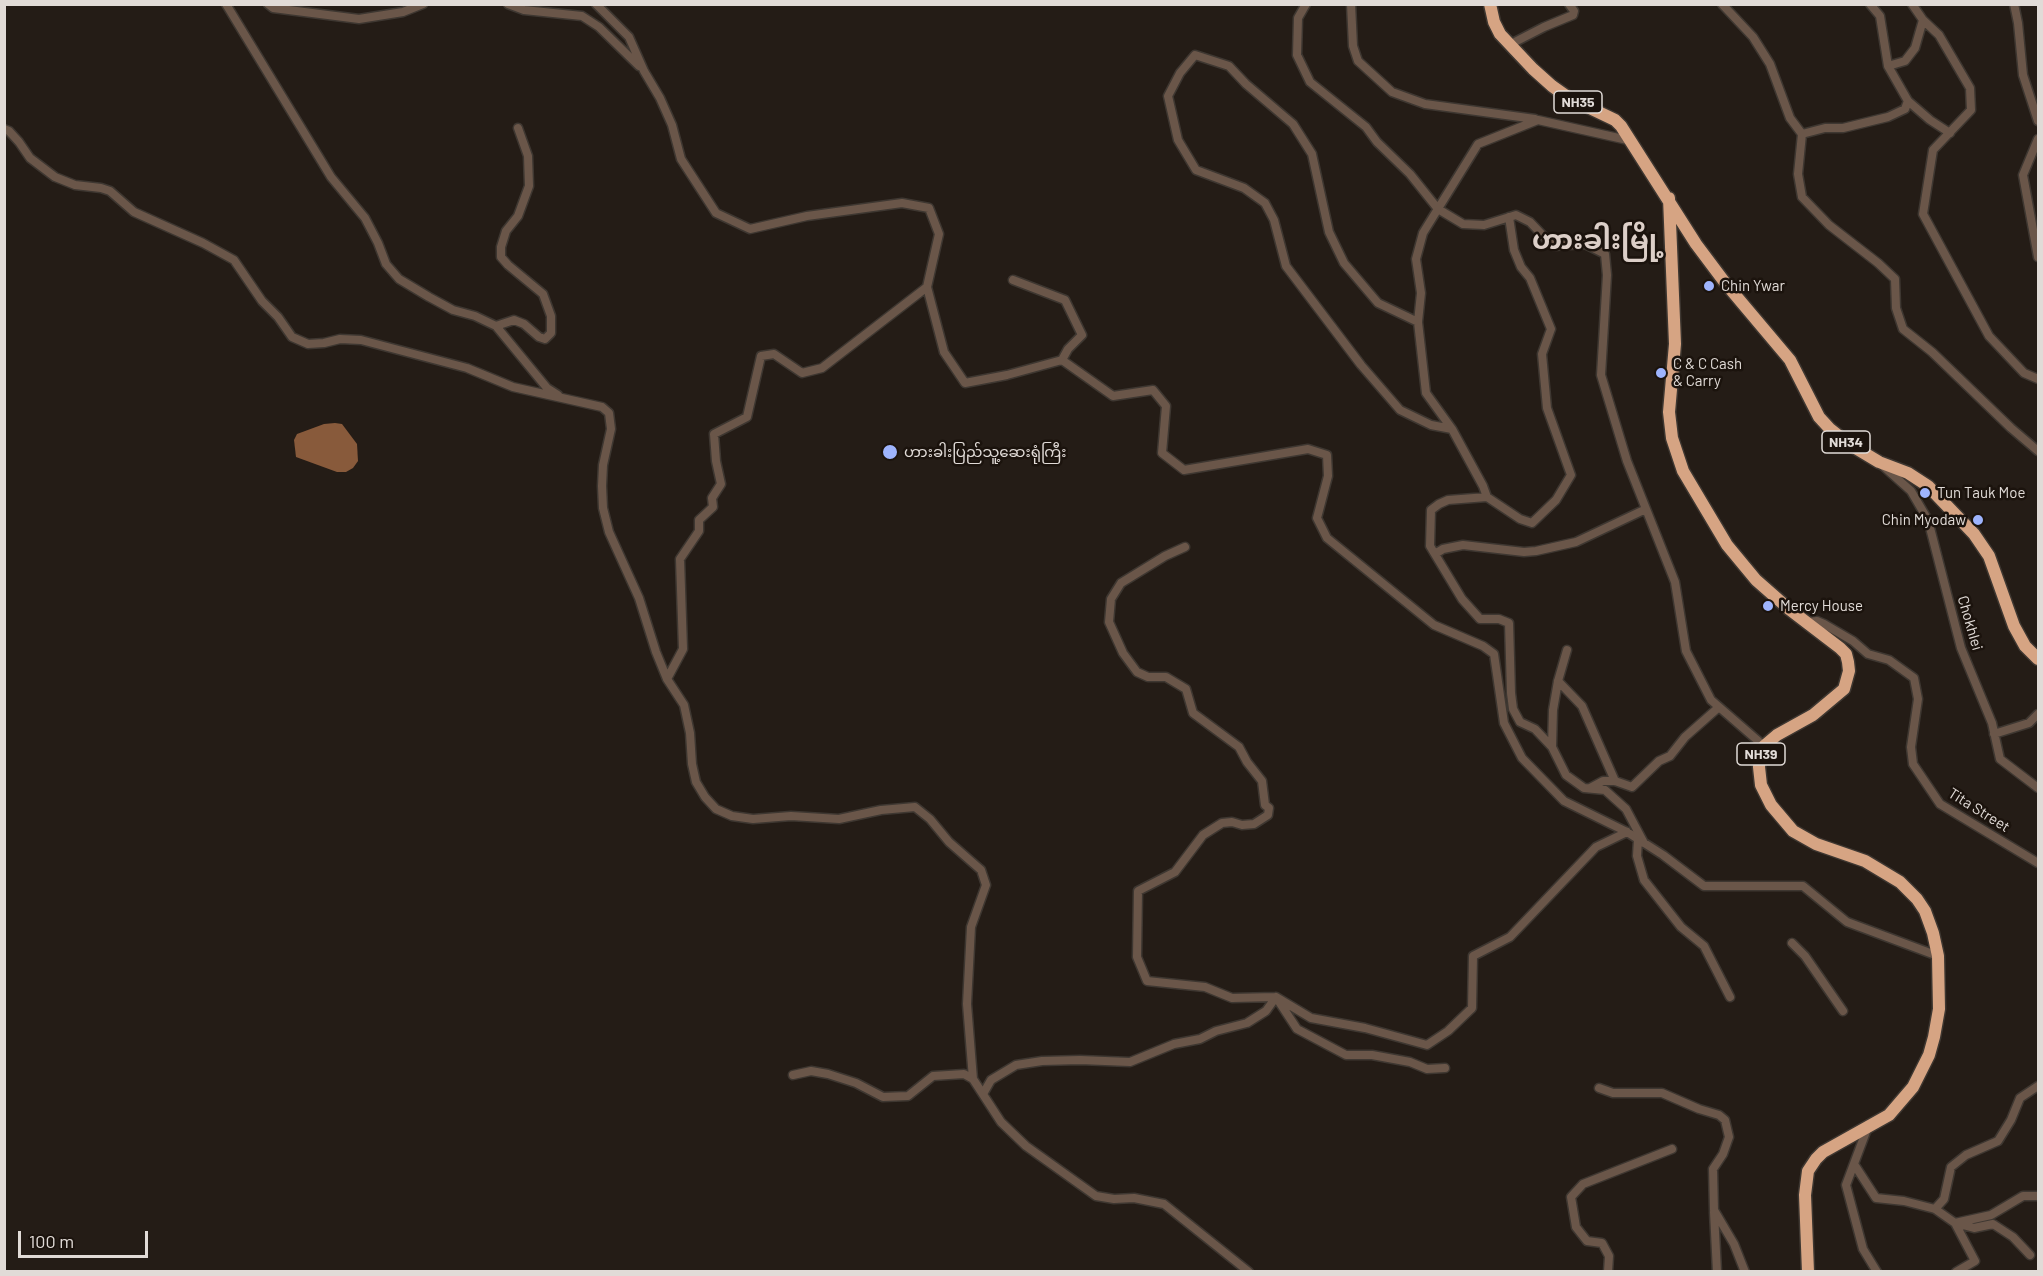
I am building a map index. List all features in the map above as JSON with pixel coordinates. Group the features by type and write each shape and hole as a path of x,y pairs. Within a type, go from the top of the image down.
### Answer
{"highway":[{"name":"NH35","path":"1490,4 1494,22 1509,45 1552,86 1569,98 1615,120 1632,141 1669,198"},
{"name":"NH34","path":"1669,198 1696,244 1726,284 1790,360 1819,417 1849,444 1879,462 1908,473 1928,486 1974,534 1989,556 2014,626 2025,646 2038,659"},
{"name":"NH39","path":"1669,198 1675,344 1669,412 1675,452 1691,488 1727,544 1756,580 1846,654 1849,671 1844,689 1829,703 1813,715 1777,735 1764,746 1759,767 1761,785 1771,805 1793,831 1803,838 1866,861 1900,882 1925,911 1938,956 1939,1009 1929,1056 1913,1087 1889,1115 1823,1152 1808,1171 1805,1195 1808,1272"}],"street":[{"path":"226,4 331,177 365,218 386,264 399,279 429,297 453,310 475,316 496,326 547,388 564,398"},
{"path":"268,4 273,8 359,19 403,12 423,4"},
{"path":"508,4 524,10 582,16 599,27 644,71"},
{"path":"596,4 629,37 672,125 681,159 716,213 750,229 807,216 902,203 929,208 939,234 927,287 944,352 965,383 1007,375 1062,360 1068,349 1082,335 1065,300 1013,280"},
{"path":"1305,4 1298,18 1297,55 1311,82 1366,128 1410,174 1438,209 1463,224 1484,225 1516,215 1530,222 1553,246 1586,244 1605,255 1607,275 1601,375 1628,461 1675,582 1686,651 1711,700 1764,746"},
{"path":"1352,4 1353,46 1358,61 1392,92 1425,104 1538,120 1632,141"},
{"path":"1509,45 1574,15 1569,4"},
{"path":"1722,4 1753,37 1770,64 1790,118 1802,134 1798,174 1802,197 1829,225 1895,279 1896,308 1903,329 1932,352 2038,451"},
{"path":"1870,4 1880,16 1888,66 1908,101 1950,133"},
{"path":"1912,4 1923,20 1939,35 1970,88 1971,110 1933,150 1923,214 1989,336 2024,373 2038,379"},
{"path":"2014,4 2023,75 2038,121"},
{"path":"1888,66 1905,61 1915,48 1923,20"},
{"path":"1418,322 1378,303 1344,263 1329,232 1312,154 1293,124 1246,84 1229,66 1195,55 1180,73 1168,96 1178,140 1196,170 1244,188 1265,203 1274,220 1286,266 1361,364 1400,410 1431,425 1452,429"},
{"path":"1802,134 1825,128 1843,128 1888,117 1905,109 1908,101"},
{"path":"1487,497 1484,486 1468,455 1426,393 1418,322 1421,293 1416,259 1423,233 1478,144 1538,120"},
{"path":"496,326 514,320 524,324 539,338 545,339 551,333 551,316 543,294 501,257 501,247 506,231 518,216 529,186 528,156 518,128"},
{"path":"4,129 19,142 30,158 55,177 75,185 110,191 134,212 203,243 234,260 262,301 278,317 292,337 308,344 340,339 361,340 467,368 513,387 602,407 609,414 611,429 603,465 602,486 603,508 609,532 639,598 656,652 668,679 684,705 696,782 705,797 716,809 732,816 753,819 791,816 839,819 881,810 915,807 930,819 949,842 981,870 986,885 971,927 967,1004 973,1079"},
{"path":"2038,140 2023,175 2038,257"},
{"path":"1509,218 1514,250 1521,267 1530,278 1551,328 1542,354 1547,408 1571,475 1556,500 1532,523 1521,519 1487,497 1448,500 1431,510 1431,546 1462,599 1480,620 1499,618 1509,623 1510,693 1513,709 1520,722 1535,729 1552,747 1566,775 1584,788 1605,790 1626,809 1641,841 1637,856 1644,880 1681,927 1704,946 1730,997"},
{"path":"668,679 683,649 680,559 699,531 699,519 712,507 712,498 721,484 714,434 747,417 761,356 774,354 802,373 822,368 927,287"},
{"path":"1062,360 1113,396 1153,390 1166,406 1162,453 1184,470 1308,449 1327,455 1329,476 1317,518 1327,538 1434,625 1483,646 1494,654 1504,723 1522,758 1564,801 1627,832 1704,886 1803,885 1847,922 1938,956"},
{"name":"Chokhlei","path":"1879,462 1911,491 1928,520 1961,648 1992,723 2000,759 2038,788"},
{"path":"1435,554 1443,549 1463,545 1524,552 1536,551 1576,542 1646,509"},
{"path":"1185,547 1165,556 1121,583 1111,599 1109,622 1123,653 1137,672 1149,677 1166,677 1186,689 1193,713 1239,747 1262,781 1265,805 1269,808 1268,815 1254,824 1222,823 1203,836 1175,872 1138,891 1137,957 1147,981 1205,987 1232,998 1276,997 1311,1018 1365,1028 1427,1045 1448,1032 1472,1008 1473,956 1510,937 1596,847 1627,832"},
{"name":"Tita Street","path":"1808,622 1817,621 1824,624 1853,641 1868,654 1889,660 1914,678 1918,699 1911,747 1913,764 1940,804 2038,863"},
{"path":"1552,747 1553,710 1567,650"},
{"path":"1558,681 1582,706 1615,781"},
{"path":"1590,788 1603,781 1615,781 1632,787 1652,766 1670,756 1685,737 1719,707"},
{"path":"1994,734 2029,723 2038,714"},
{"path":"1791,943 1805,956 1843,1011"},
{"path":"1276,997 1297,1029 1346,1055 1372,1055 1410,1062 1427,1069 1445,1068"},
{"path":"983,1094 991,1080 1016,1065 1092,1060 1130,1062 1174,1044 1200,1039 1216,1031 1247,1023 1266,1011 1276,997"},
{"path":"793,1075 811,1071 828,1074 856,1083 884,1097 908,1096 933,1076 964,1074 973,1079 1001,1122 1026,1146 1096,1196 1113,1199 1134,1198 1164,1203 1249,1272"},
{"path":"1935,1209 1944,1199 1951,1167 1966,1155 1998,1140 2020,1098 2038,1086"},
{"path":"1599,1088 1613,1093 1662,1093 1719,1115 1725,1120 1729,1137 1723,1154 1713,1169 1717,1272"},
{"path":"1867,1129 1846,1185 1863,1249 1877,1272"},
{"path":"1608,1272 1609,1256 1602,1243 1587,1241 1576,1227 1571,1197 1583,1184 1672,1149"},
{"path":"1854,1164 1876,1198 1904,1201 1935,1209 1955,1223 1974,1228 1993,1224 2013,1237 2030,1256"},
{"path":"1955,1223 1991,1215 2023,1196 2038,1196"},
{"path":"1714,1210 1734,1244 1745,1272"},
{"path":"1955,1223 1975,1261 1956,1272"}],"shaded area":[{"path":"324,424 342,424 357,444 358,461 353,468 346,472 337,472 296,457 294,440 297,434"}],"place":[{"name":"Chin Ywar","path":"1709,286"},
{"name":"C & C Cash & Carry","path":"1661,373"},
{"name":"ဟားခါးပြည်သူ့ဆေးရုံကြီး","path":"890,452"},
{"name":"Tun Tauk Moe","path":"1925,493"},
{"name":"Chin Myodaw","path":"1978,520"},
{"name":"Mercy House","path":"1768,606"}],"district":[{"name":"ဟားခါးမြို့","path":"1598,240"}]}
